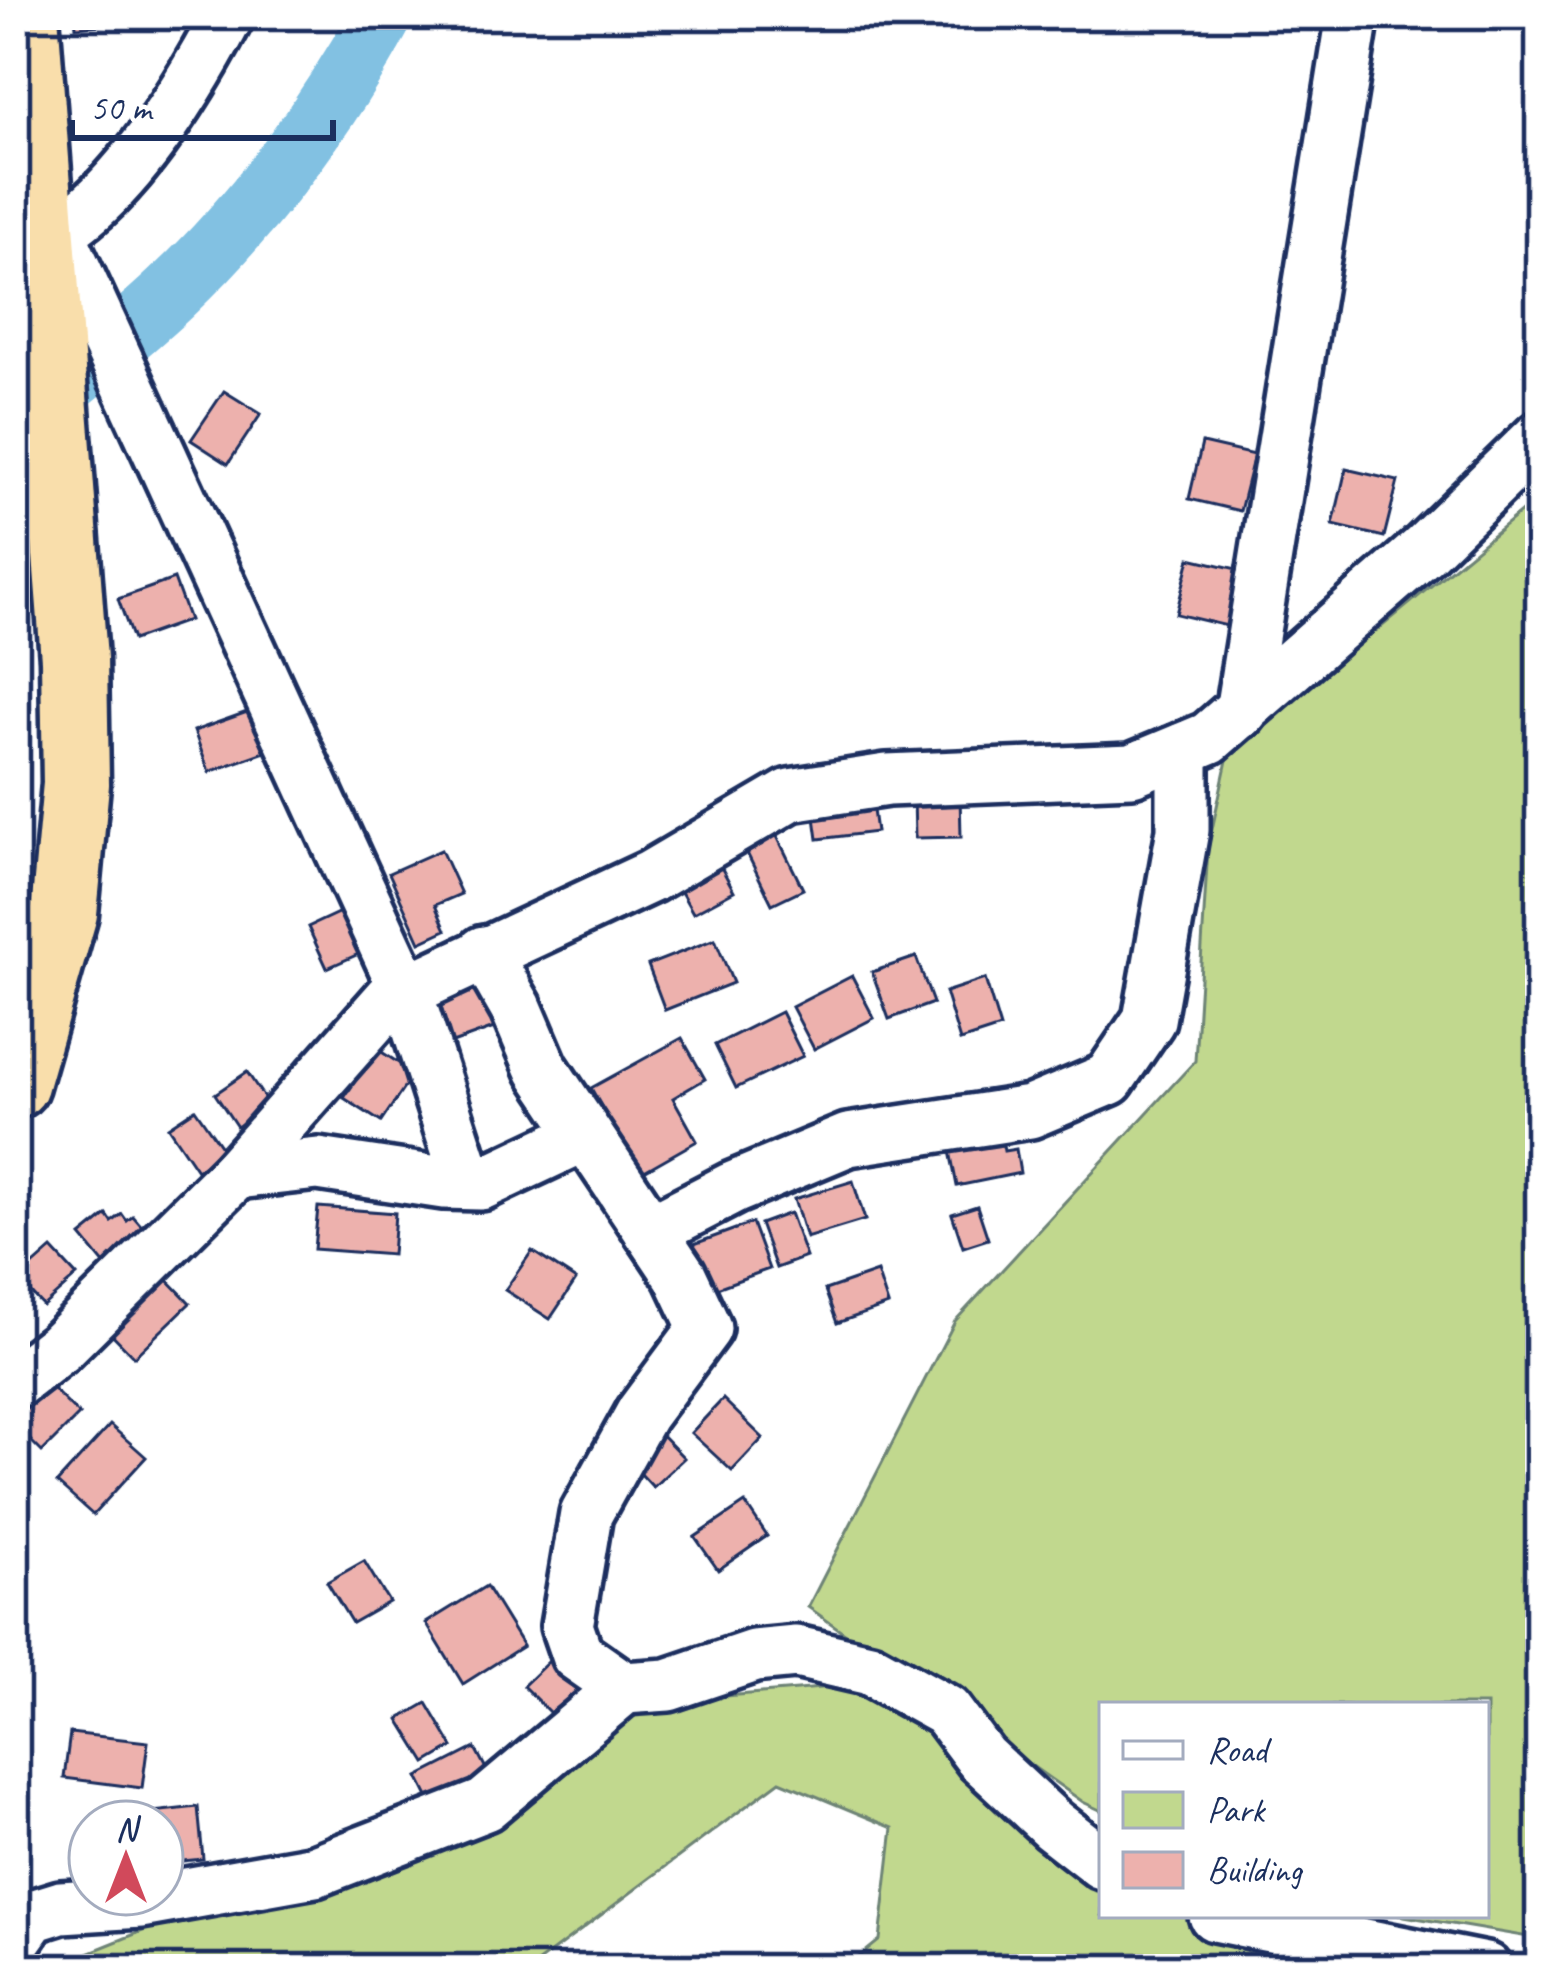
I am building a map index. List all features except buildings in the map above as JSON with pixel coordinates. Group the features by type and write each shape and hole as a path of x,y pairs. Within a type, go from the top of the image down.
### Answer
{"highway":[{"path":"15,1084 64,913 76,784 74,658 25,15"}],"street":[{"path":"229,15 159,130 46,254 145,422 406,991 468,1183"},
{"path":"1240,712 1353,15"},
{"path":"15,1382 60,1347 236,1173 391,998 652,876 790,795 887,780 1132,770 1209,738 1424,550 1540,437"},
{"path":"650,1231 733,1188 848,1140 1030,1112 1109,1079 1149,1020 1183,830 1183,749"},
{"path":"484,952 516,1008 542,1069 680,1274 706,1328 642,1413 586,1514 582,1531 567,1626 577,1655 625,1688"},
{"path":"236,1173 318,1164 481,1184 585,1135"},
{"path":"15,1940 32,1916 61,1906 141,1902 315,1871 485,1805 625,1688 668,1685 754,1656 796,1652 870,1669 946,1711 981,1758 1099,1861"},
{"path":"1230,1918 1485,1969"}],"green space":[{"path":"1540,496 1540,1939 1416,1918 1489,1918 1489,1702 1099,1702 1099,1810 808,1607 955,1321 1195,1061 1208,848 1234,728 1380,628"},
{"path":"894,1682 1099,1854 1099,1918 1261,1918 1467,1969 844,1969 880,1940 893,1828 780,1781 529,1969 48,1969 175,1918 186,1918 186,1914 275,1878 521,1813 604,1706"}],"waterway":[{"path":"15,426 151,311 230,232 313,126 382,15"}]}
